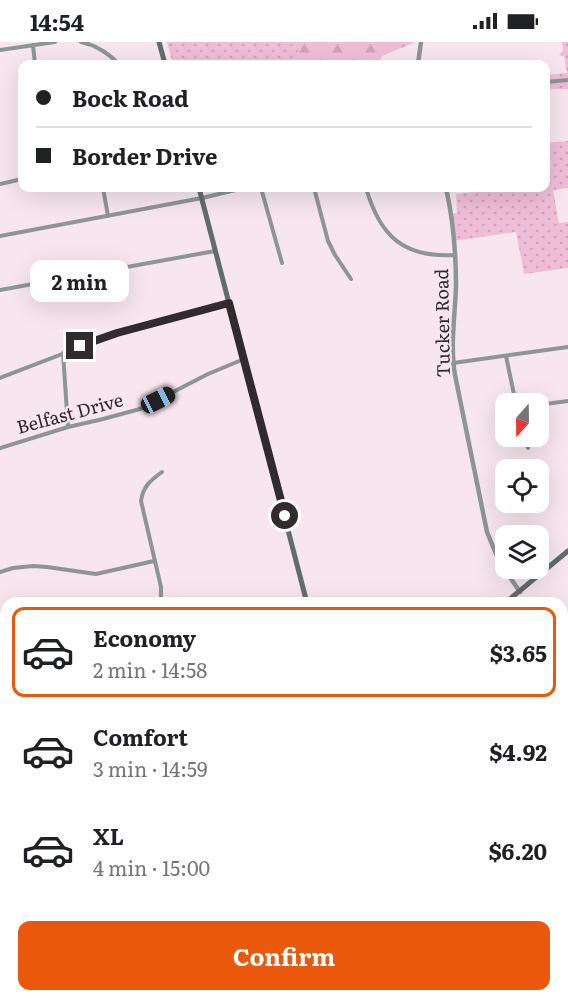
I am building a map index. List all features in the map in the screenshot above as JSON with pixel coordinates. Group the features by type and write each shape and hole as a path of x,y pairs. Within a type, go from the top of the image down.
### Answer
{"main road":[{"path":"159,42 164,60"},
{"path":"200,192 305,597"},
{"path":"513,597 568,551"}],"street":[{"path":"0,50 56,42"},
{"path":"81,42 100,48 115,60"},
{"path":"419,60 421,42"},
{"path":"33,45 35,60"},
{"path":"550,82 568,80"},
{"path":"0,184 18,180"},
{"path":"104,192 108,216"},
{"path":"0,236 227,192"},
{"path":"262,192 282,263"},
{"path":"315,192 326,237 351,279"},
{"path":"367,192 381,225 394,240 409,249 425,254 455,255"},
{"name":"Tucker Road","path":"447,192 455,255 453,363 487,532 499,561 520,592"},
{"path":"0,290 215,251"},
{"path":"0,378 117,333 229,303"},
{"path":"453,363 568,347"},
{"path":"63,353 68,427"},
{"path":"506,356 514,393"},
{"name":"Belfast Drive","path":"0,448 68,427 140,409 208,374 244,359"},
{"path":"549,404 568,401"},
{"path":"162,472 148,482 141,498 162,597"},
{"path":"0,572 33,566 96,574 154,561"}],"green space":[{"path":"167,42 325,42 330,60 172,60"},
{"path":"300,42 413,42 382,56 380,60 295,60"},
{"path":"562,42 568,42 568,89 550,89 550,75 567,73 564,56 559,54 563,51"},
{"path":"568,141 568,188 553,190 559,223 568,222 568,268 524,274 516,232 453,241 450,214 457,213 456,194 550,192 550,143"}],"route":[{"path":"80,346 117,333 229,303 285,516"}]}
